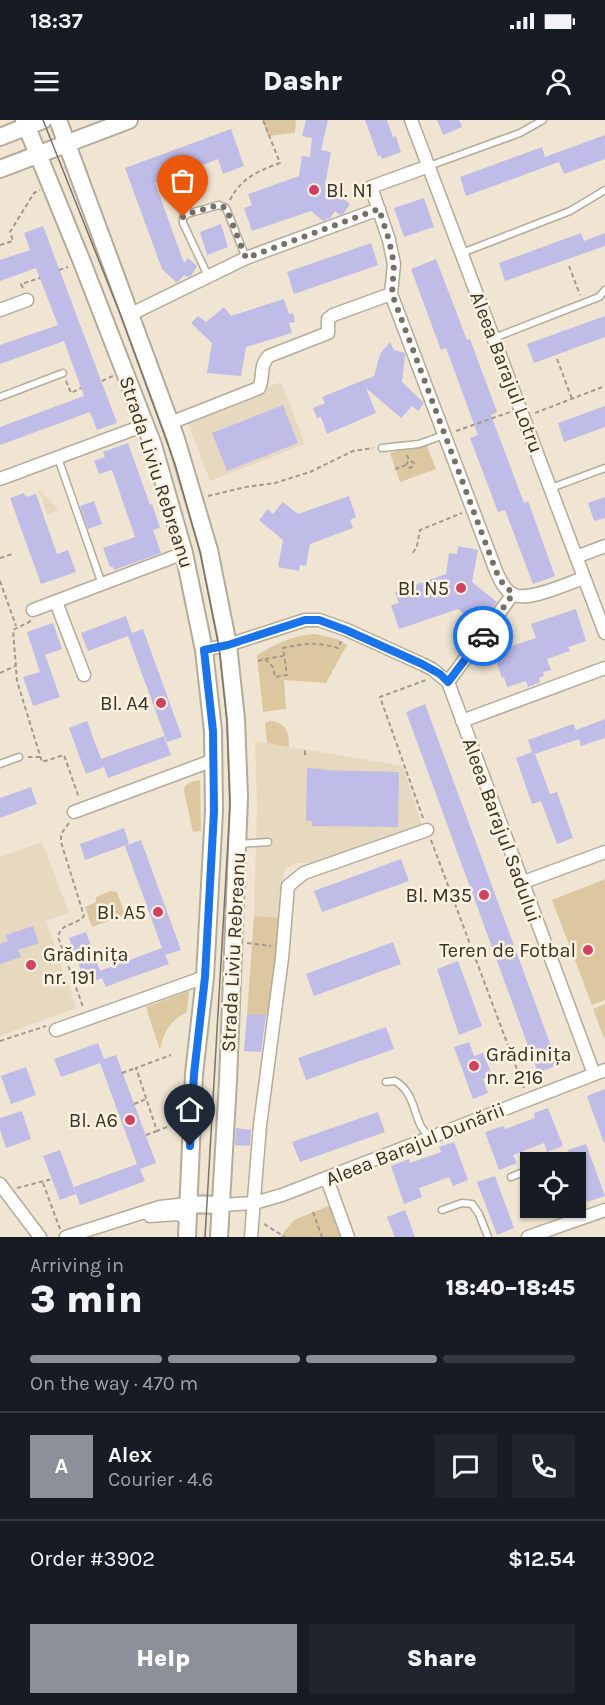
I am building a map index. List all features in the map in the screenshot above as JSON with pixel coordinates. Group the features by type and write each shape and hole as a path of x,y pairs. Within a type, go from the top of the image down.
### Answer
{"street":[{"path":"0,137 25,123 43,120"},
{"name":"Strada Liviu Rebreanu","path":"58,120 131,314 195,500 217,584 228,645 237,719 238,844 219,1237"},
{"path":"0,169 129,120"},
{"name":"Aleea Barajul Lotru","path":"411,120 605,633"},
{"name":"Strada Liviu Rebreanu","path":"25,123 145,424 164,480 184,553 204,650 214,760 212,869 205,977 194,1074 187,1237"},
{"path":"429,166 371,187 389,240 394,264 392,294 445,435 501,581 513,594 521,597 532,596 584,578"},
{"path":"131,314 246,258 379,209"},
{"path":"170,423 259,388 263,365 269,356 328,333 328,319 333,315 392,294"},
{"path":"0,310 27,300"},
{"path":"0,479 145,424"},
{"path":"576,557 605,546"},
{"path":"33,610 184,553"},
{"path":"204,650 228,645 305,620 319,620 422,664 444,678 513,594"},
{"path":"56,602 84,675"},
{"name":"Aleea Barajul Sadului","path":"462,721 605,668"},
{"name":"Aleea Barajul Sadului","path":"444,678 521,883 599,1072"},
{"path":"74,812 214,760"},
{"name":"Strada Liviu Rebreanu","path":"250,1237 288,886 304,873 427,830"},
{"path":"521,883 605,852"},
{"path":"56,1030 205,977"},
{"name":"Aleea Barajul Dunării","path":"221,1205 254,1203 282,1195 599,1072"},
{"path":"327,1179 348,1237"},
{"path":"2,1187 40,1237"},
{"path":"65,1237 168,1206 188,1211 221,1205"},
{"path":"586,1212 605,1210"},
{"path":"528,1237 568,1218"}],"lane":[{"path":"429,166 520,133 543,120"},
{"path":"462,253 570,211 605,190"},
{"path":"208,276 183,223 183,217 187,214 219,205 226,208 246,258"},
{"path":"494,338 584,304 599,297 605,290"},
{"path":"0,397 63,373"},
{"path":"382,448 404,446 445,435"},
{"path":"58,458 102,584"},
{"path":"550,488 605,468"},
{"path":"0,764 19,757"},
{"path":"238,844 268,842"},
{"path":"386,1082 395,1080 408,1090 420,1126 426,1134 433,1137"},
{"path":"512,1177 520,1174"},
{"path":"442,1210 462,1203 472,1204 479,1214 488,1237"}],"path":[{"path":"226,208 239,185 249,177 280,163 263,120"},
{"path":"0,245 13,241 10,232 34,193"},
{"path":"569,266 584,304"},
{"path":"27,300 21,284 40,278"},
{"path":"557,359 572,399"},
{"path":"63,373 70,393 81,388"},
{"path":"445,435 572,399 605,386"},
{"path":"404,446 409,460 413,461 413,466 410,468 406,465"},
{"path":"195,500 246,487 275,483 310,471 353,451 368,447 382,448"},
{"path":"395,469 406,465 409,460"},
{"path":"413,552 417,546 420,530 473,509"},
{"path":"0,558 12,554"},
{"path":"0,581 16,627"},
{"path":"33,610 35,620 13,630 17,681 42,762 64,755 79,799 88,807"},
{"path":"265,659 273,667 275,677 287,675 283,648 317,642 338,648 346,630"},
{"path":"258,661 284,656"},
{"path":"0,673 15,666"},
{"path":"444,678 380,698 528,1099"},
{"path":"305,750 305,755"},
{"path":"19,757 40,758"},
{"path":"74,812 67,828 61,834 60,842 84,916 81,920 63,926 58,937 87,1019"},
{"path":"232,941 283,947"},
{"path":"0,1041 53,1023 56,1030"},
{"path":"123,1073 171,1055"},
{"path":"136,1068 157,1131"},
{"path":"134,1104 146,1099"},
{"path":"146,1135 167,1127"},
{"path":"2,1187 43,1183 52,1179"},
{"path":"43,1183 65,1237"},
{"path":"313,1212 322,1237"},
{"path":"252,1222 266,1224 285,1237"}],"shaded area":[{"path":"262,120 296,120 295,133 268,136"},
{"path":"281,382 305,444 210,481 186,418"},
{"path":"426,444 436,469 400,482 390,453"},
{"path":"38,489 59,510 47,515"},
{"path":"315,634 337,639 347,645 326,683 284,680 286,709 263,712 257,655 285,641"},
{"path":"272,721 281,724 286,730 289,747 267,743 265,724"},
{"path":"255,741 403,766 422,826 334,858 322,858 288,867 284,871 282,918 254,916 257,806"},
{"path":"200,780 201,831 193,832 184,791 185,786"},
{"name":"Grădinița nr. 191","path":"42,842 69,913 46,921 76,1008 0,1036 0,857"},
{"name":"Teren de Fotbal","path":"605,879 605,1000 592,1005 552,900"},
{"path":"111,891 117,892 125,915 92,927 85,907 96,902 96,897"},
{"path":"254,916 282,918 272,1016 247,1014"},
{"path":"189,991 187,1012 169,1027 160,1050 146,1007"},
{"path":"605,1004 605,1037 604,1038 593,1009"},
{"path":"331,1205 343,1237 280,1237 294,1220"}],"building":[{"name":"Bl. N1","path":"306,120 328,120 321,150 331,152 325,185 350,204 344,213 340,215 335,211 330,218 323,221 311,211 252,231 244,208 252,205 248,194 299,176 302,156 310,157 312,138 302,136"},
{"path":"365,120 387,120 393,137 396,136 401,152 382,159 380,155 378,156"},
{"path":"437,120 459,120 462,127 443,135"},
{"path":"231,129 244,166 223,174 218,159 155,183 184,263 188,258 197,266 191,276 184,275 177,283 162,269 125,168"},
{"path":"605,135 605,159 564,174 559,162 466,196 460,177 542,147 545,157"},
{"path":"424,198 434,227 404,237 394,208"},
{"path":"221,224 228,247 207,255 200,232"},
{"path":"43,226 117,423 97,430 90,412 0,445 0,427 84,396 64,341 0,364 0,345 58,325 36,268 0,281 0,260 30,250 24,233"},
{"path":"581,233 584,241 605,233 605,246 505,281 499,263"},
{"path":"371,243 378,265 294,294 287,272"},
{"path":"436,259 467,340 470,339 497,412 491,415 524,503 528,501 555,576 533,584 505,510 498,512 470,438 478,435 446,348 441,350 411,269"},
{"path":"284,299 289,314 293,313 295,322 289,323 292,333 246,347 241,376 207,373 212,343 191,323 198,316 206,322 224,307 231,316"},
{"path":"605,316 605,337 534,363 527,344"},
{"path":"390,342 394,350 405,353 402,382 424,403 418,411 412,406 401,418 366,388 376,413 327,434 321,417 317,418 313,408 325,403 322,397 374,376 380,354"},
{"path":"283,405 298,443 227,471 212,433"},
{"path":"605,406 605,427 564,442 558,423"},
{"path":"128,443 160,528 153,530 161,553 114,570 110,567 103,548 135,537 112,470 99,474 94,461 105,457 103,452"},
{"path":"24,493 26,497 36,494 57,554 68,550 76,572 41,584 10,498"},
{"path":"349,496 356,517 350,520 353,528 310,544 306,566 300,565 299,571 278,567 283,540 259,520 268,509 273,514 283,502 298,514"},
{"path":"605,497 605,518 594,521 588,503"},
{"path":"94,501 102,524 88,529 80,506"},
{"name":"Bl. N5","path":"458,546 478,550 472,582 497,602 488,613 482,609 473,621 458,609 399,629 391,605 399,603 395,592 446,574 449,553 457,554"},
{"path":"576,609 586,641 568,647 570,651 547,659 551,670 543,672 544,676 539,678 540,682 528,687 526,681 507,687 493,652 536,638 531,624"},
{"path":"126,616 132,633 143,629 182,737 167,742 128,636 88,651 81,633"},
{"path":"53,623 62,649 45,655 60,697 33,706 23,677 40,672 27,632"},
{"name":"Bl. M35","path":"425,704 558,1065 538,1073 406,712"},
{"path":"605,719 605,738 581,746 579,739 535,754 550,794 557,792 573,838 557,844 541,801 532,804 516,758 532,752 528,740 573,724 576,730"},
{"path":"87,721 101,759 164,736 171,755 108,778 104,767 86,774 69,728"},
{"path":"307,768 399,772 398,827 312,826 312,821 306,821"},
{"path":"31,787 37,804 0,818 0,798"},
{"path":"124,828 129,844 85,860 80,844"},
{"name":"Bl. A5","path":"141,840 181,950 165,955 169,964 106,987 102,978 86,984 69,938 86,932 100,971 162,948 125,846"},
{"path":"401,859 409,881 322,912 314,891"},
{"path":"33,926 39,943 18,950 21,957 0,964 0,944 8,941 6,935"},
{"path":"393,942 401,964 314,996 306,974"},
{"path":"458,961 482,1026 459,1035 437,969"},
{"path":"247,1014 266,1015 261,1052 244,1051"},
{"path":"386,1027 394,1049 306,1080 298,1058"},
{"name":"Grădinița nr. 216","path":"469,1042 474,1056 483,1053 492,1075 483,1079 488,1093 473,1099 454,1047"},
{"name":"Bl. A6","path":"98,1043 104,1059 116,1055 156,1163 140,1169 145,1181 80,1205 74,1187 137,1164 100,1063 61,1077 54,1059"},
{"path":"26,1067 36,1095 11,1104 1,1076"},
{"path":"605,1089 605,1142 604,1143 587,1096"},
{"path":"548,1108 563,1146 547,1152 544,1143 520,1152 513,1155 517,1163 499,1170 485,1132 503,1126 505,1129 535,1118 534,1113"},
{"path":"22,1111 31,1139 6,1148 0,1130 0,1118"},
{"path":"378,1112 385,1132 300,1162 292,1142"},
{"path":"236,1128 251,1130 250,1146 235,1145"},
{"path":"454,1142 468,1180 453,1186 449,1177 419,1188 422,1197 404,1204 391,1166 409,1159 410,1163 441,1152 439,1147"},
{"path":"586,1144 605,1196 587,1202 586,1152 569,1152 568,1150"},
{"path":"60,1150 76,1194 60,1200 43,1156"},
{"path":"495,1176 514,1228 497,1235 477,1182"},
{"path":"405,1210 415,1237 395,1237 387,1217"}],"tram line":[{"path":"43,120 121,316 175,464 200,552 219,647 227,722 230,807 205,1237"}],"way so far":[{"path":"183,217 219,205 226,208 246,258 379,209 394,264 392,294 496,571 506,588 513,594 483,636"}],"place":[{"name":"Bl. N1","path":"314,190"},
{"name":"Bl. N5","path":"461,588"},
{"name":"Bl. A4","path":"161,703"},
{"name":"Bl. M35","path":"484,895"},
{"name":"Bl. A5","path":"158,912"},
{"name":"Teren de Fotbal","path":"588,950"},
{"name":"Grădinița nr. 191","path":"31,965"},
{"name":"Grădinița nr. 216","path":"474,1066"},
{"name":"Bl. A6","path":"130,1120"}],"route":[{"path":"190,1146 194,1074 205,977 214,811 213,731 204,650 313,619 346,630 422,664 440,674 448,682 483,636"}]}
